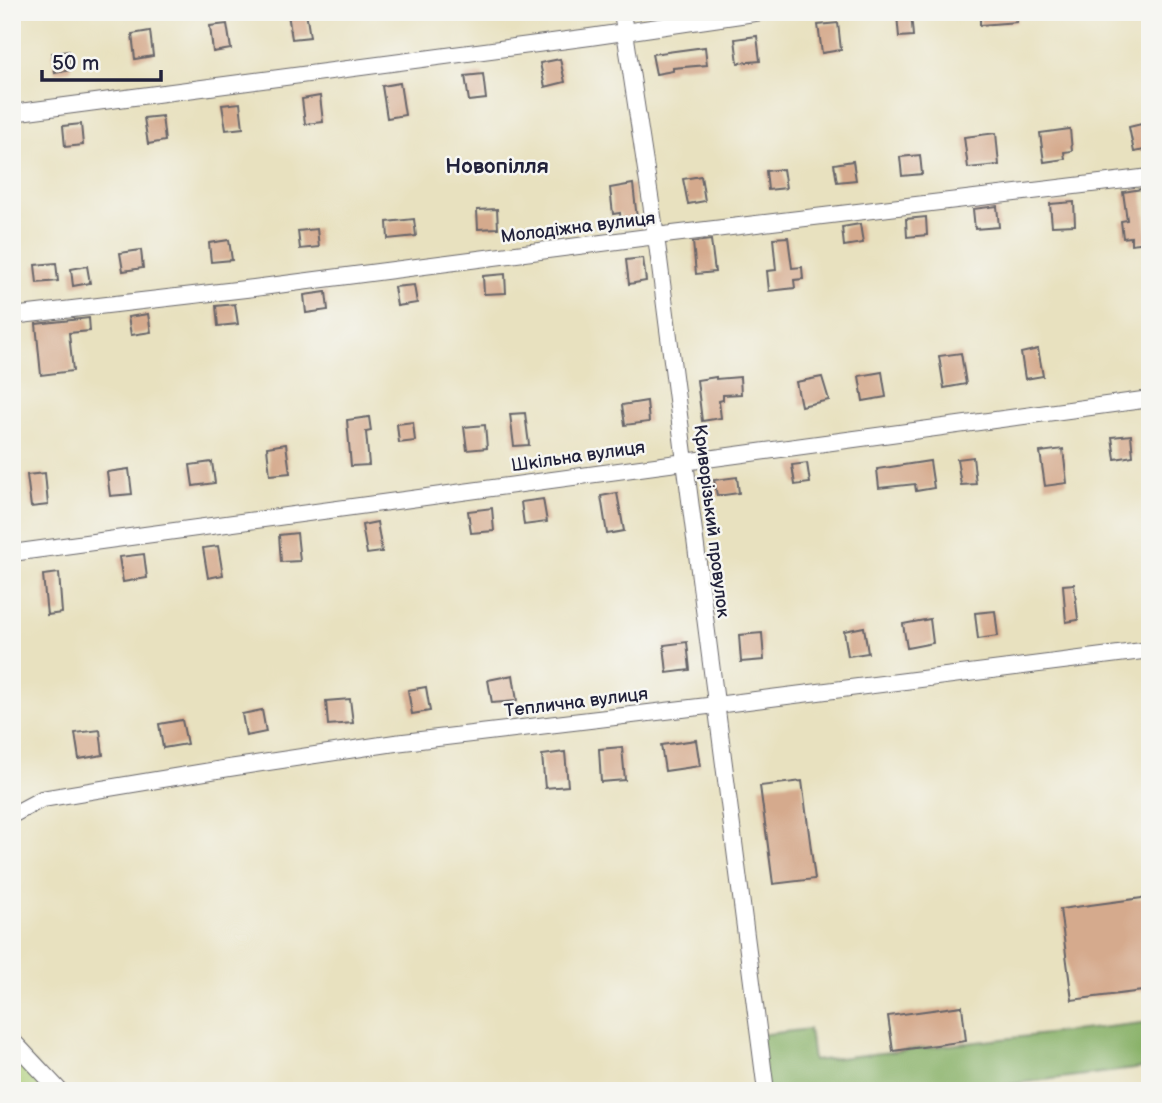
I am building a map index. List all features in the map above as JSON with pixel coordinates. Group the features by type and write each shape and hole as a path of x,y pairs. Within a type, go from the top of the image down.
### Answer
{"street":[{"name":"Криворізький провулок","path":"622,12 656,236 766,1091"},
{"path":"12,113 761,12"},
{"name":"Молодіжна вулиця","path":"12,316 1150,177"},
{"name":"Шкільна вулиця","path":"12,553 1150,399"},
{"name":"Теплична вулиця","path":"12,815 42,799 396,743 1150,650"},
{"path":"12,1040 61,1091"}],"green space":[{"path":"1150,1022 1150,1067 955,1091 766,1091 758,1035 809,1029 813,1061"},
{"path":"12,1040 60,1091 12,1091"}],"building":[{"path":"306,12 310,37 292,39 288,14"},
{"path":"980,12 1017,12 1017,22 980,25"},
{"path":"911,13 913,36 899,37 897,15"},
{"path":"838,23 841,50 822,53 818,25"},
{"path":"227,24 231,49 213,52 210,26"},
{"path":"150,31 153,56 135,59 132,34"},
{"path":"757,36 760,61 738,63 735,39"},
{"path":"705,47 707,65 673,68 673,71 656,74 652,54"},
{"path":"69,51 71,70 55,73 52,53"},
{"path":"560,59 565,82 545,87 540,63"},
{"path":"483,74 486,99 469,101 465,76"},
{"path":"400,83 405,115 387,118 382,86"},
{"path":"320,96 323,122 305,124 302,99"},
{"path":"240,103 243,128 226,130 222,105"},
{"path":"162,116 165,141 148,144 144,118"},
{"path":"1150,122 1150,149 1134,152 1129,127"},
{"path":"81,124 83,145 65,147 63,126"},
{"path":"1070,129 1072,151 1064,152 1065,159 1044,162 1040,133"},
{"path":"996,133 999,165 968,168 964,137"},
{"path":"920,155 922,174 902,176 900,157"},
{"path":"853,161 856,180 837,182 834,164"},
{"path":"783,169 786,188 768,190 766,171"},
{"path":"701,176 705,201 688,204 683,179"},
{"path":"633,184 637,219 621,222 620,213 613,214 610,188"},
{"path":"1142,189 1148,242 1131,244 1131,237 1123,238 1121,221 1127,220 1123,192"},
{"path":"1074,202 1075,225 1052,226 1050,204"},
{"path":"997,206 999,227 975,229 973,209"},
{"path":"497,209 498,228 478,229 477,210"},
{"path":"926,217 927,235 907,237 906,219"},
{"path":"414,219 416,236 388,239 387,222"},
{"path":"860,224 863,243 844,246 842,227"},
{"path":"317,229 319,247 300,249 298,231"},
{"path":"788,237 792,268 802,267 803,279 794,280 795,288 769,291 767,271 776,270 773,238"},
{"path":"229,240 232,260 211,262 209,243"},
{"path":"711,240 715,272 696,274 693,242"},
{"path":"141,250 143,268 123,271 120,253"},
{"path":"643,258 646,281 629,284 626,260"},
{"path":"56,263 58,281 37,283 35,265"},
{"path":"87,266 90,283 73,286 71,269"},
{"path":"505,274 506,293 484,294 483,276"},
{"path":"414,285 417,303 397,306 394,287"},
{"path":"326,292 328,310 306,313 304,295"},
{"path":"235,304 238,324 218,326 216,306"},
{"path":"148,314 151,332 131,335 128,317"},
{"path":"89,318 90,331 69,333 73,371 41,375 36,324"},
{"path":"1038,349 1043,376 1025,379 1021,353"},
{"path":"961,353 966,384 944,388 939,356"},
{"path":"882,372 886,397 863,401 859,376"},
{"path":"740,377 741,394 723,395 723,400 719,401 721,418 702,421 697,380"},
{"path":"822,377 829,400 801,406 796,382"},
{"path":"647,401 649,422 625,425 622,405"},
{"path":"525,413 529,445 514,446 510,414"},
{"path":"369,417 371,431 366,432 369,465 351,466 347,420"},
{"path":"413,422 415,441 399,443 397,424"},
{"path":"485,425 487,448 467,450 464,427"},
{"path":"1131,435 1133,456 1115,459 1112,437"},
{"path":"286,444 290,473 270,475 267,447"},
{"path":"1063,449 1067,483 1045,486 1040,452"},
{"path":"973,457 976,484 961,485 957,459"},
{"path":"930,461 934,488 916,491 915,484 879,488 877,469"},
{"path":"212,462 215,483 193,486 190,465"},
{"path":"807,463 810,483 795,485 792,465"},
{"path":"129,469 132,494 110,496 107,472"},
{"path":"45,473 48,505 31,507 27,475"},
{"path":"737,477 739,493 717,496 714,480"},
{"path":"617,493 624,531 607,534 601,496"},
{"path":"543,499 547,522 524,525 521,502"},
{"path":"492,508 494,531 471,533 468,511"},
{"path":"377,522 382,552 367,554 362,525"},
{"path":"297,533 300,561 281,562 279,535"},
{"path":"218,546 223,575 208,578 203,548"},
{"path":"144,554 147,578 123,582 119,557"},
{"path":"59,573 62,613 47,615 43,575"},
{"path":"1074,584 1078,620 1066,622 1063,585"},
{"path":"995,611 998,636 978,639 975,613"},
{"path":"930,619 933,643 907,648 903,624"},
{"path":"864,627 868,653 848,656 844,631"},
{"path":"762,633 764,660 741,662 739,635"},
{"path":"687,642 690,670 667,673 664,645"},
{"path":"513,675 517,701 492,703 488,680"},
{"path":"426,687 430,711 412,714 408,690"},
{"path":"350,699 353,723 328,725 326,701"},
{"path":"262,710 266,732 246,736 242,714"},
{"path":"182,720 187,744 163,748 159,724"},
{"path":"100,730 103,755 79,759 75,733"},
{"path":"696,740 700,766 665,771 661,745"},
{"path":"622,747 625,780 601,782 599,749"},
{"path":"565,752 568,786 545,788 542,755"},
{"path":"802,781 815,879 773,884 760,786"},
{"path":"1150,897 1150,990 1072,1000 1060,909"},
{"path":"962,1006 966,1041 893,1051 888,1016"}],"district":[{"name":"Новопілля","path":"497,166"}]}
